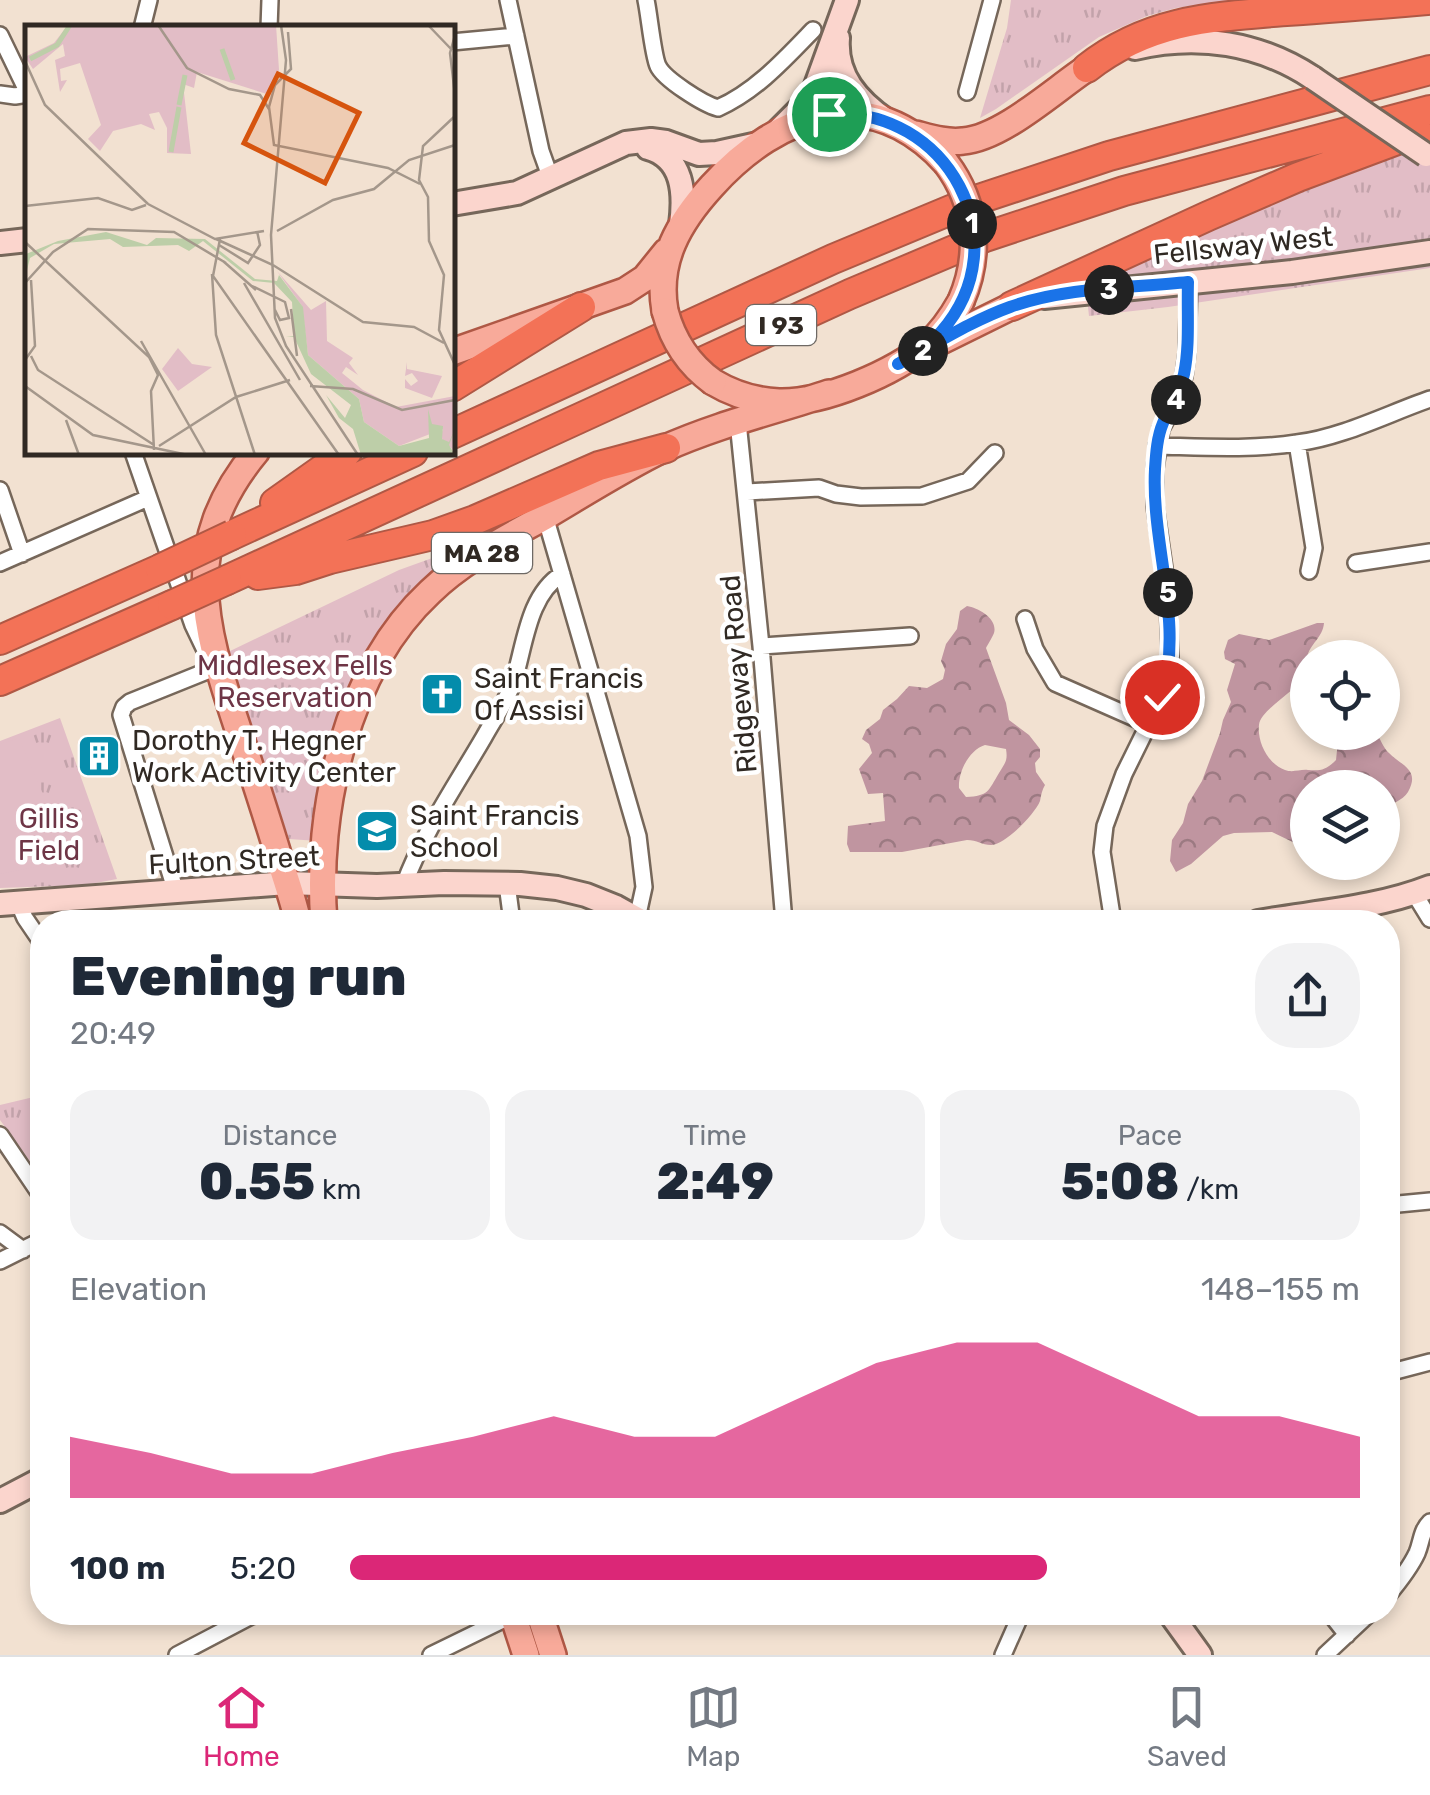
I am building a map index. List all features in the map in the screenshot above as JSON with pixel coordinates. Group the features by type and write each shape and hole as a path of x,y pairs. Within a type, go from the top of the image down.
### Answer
{"highway":[{"path":"1087,68 1137,37 1183,22 1427,0"},
{"name":"I 93","path":"455,433 833,260 970,202 1109,156 1430,70"},
{"name":"I 93","path":"0,682 850,294 984,237 1124,191 1430,110"},
{"path":"1012,306 1298,177 1430,127"},
{"path":"455,385 581,307"},
{"path":"226,580 296,570 433,535 599,466 666,448"},
{"path":"232,536 344,455"},
{"path":"0,640 407,455"}],"main road":[{"path":"455,351 630,289 648,276 717,180 768,138 800,121 829,114 859,114 954,142 969,141 1007,124 1087,68"},
{"path":"898,127 930,147 946,163 963,192 974,234 972,264 961,301 942,331 898,364"},
{"path":"675,236 663,282 665,312 682,350 698,370 713,382 742,395 777,402 829,393"},
{"name":"Fellsway West","path":"898,364 1012,306"},
{"name":"MA 28","path":"324,910 326,845 338,763 350,719 378,656 410,612 444,579 666,448 864,381 898,364"},
{"path":"254,455 221,506 207,552 207,618 218,666 295,910"},
{"path":"522,1625 526,1655"},
{"path":"530,1625 552,1655"}],"street":[{"path":"143,25 148,0"},
{"path":"269,25 270,0"},
{"path":"508,0 541,152 551,178"},
{"path":"646,0 658,67 706,105 718,108 758,81 813,30"},
{"path":"968,92 992,0"},
{"path":"844,10 837,52 846,82 856,97 898,127"},
{"path":"455,204 505,196 626,143 666,142 698,154 768,138 790,121 814,90 844,10"},
{"path":"0,35 25,88"},
{"path":"455,42 516,36"},
{"path":"1087,68 1142,46 1204,42 1252,48 1284,60 1314,78 1428,156"},
{"path":"0,94 25,94"},
{"path":"626,143 656,150 671,161 680,175 683,210 675,236"},
{"path":"0,243 25,240"},
{"name":"Fellsway West","path":"1012,306 1075,293 1292,272 1430,252"},
{"path":"1110,910 1102,852 1104,826 1162,697 1170,656 1168,596 1155,506 1157,446 1163,422 1178,398 1184,376 1188,282"},
{"path":"1157,446 1297,443 1362,425 1430,399"},
{"name":"Ridgeway Road","path":"738,422 783,910"},
{"path":"1297,443 1314,554 1309,571"},
{"path":"746,492 819,488 861,497 922,496 968,481 995,453"},
{"path":"134,455 193,625 218,666 130,702 121,716 176,892"},
{"path":"0,490 22,554"},
{"path":"0,563 148,498"},
{"path":"545,516 638,836 644,887 641,910"},
{"path":"1356,563 1430,552"},
{"path":"404,885 417,852 508,696 541,595 562,574"},
{"path":"1024,619 1035,650 1055,683 1148,724"},
{"path":"761,646 910,636"},
{"name":"Fulton Street","path":"9,903 288,884 534,884 577,892 622,910"},
{"path":"507,884 510,910"},
{"path":"1320,910 1422,890 1430,919"},
{"path":"9,903 30,924"},
{"path":"0,1135 30,1179"},
{"path":"1400,1203 1430,1201"},
{"path":"0,1232 23,1250"},
{"path":"0,1260 30,1246"},
{"path":"1400,1371 1430,1362"},
{"path":"0,1501 30,1485"},
{"path":"1400,1581 1430,1522"},
{"path":"176,1655 234,1625"},
{"path":"431,1655 495,1625"},
{"path":"1010,1652 1018,1625"},
{"path":"1178,1625 1200,1655"},
{"path":"1340,1625 1347,1634"},
{"path":"1325,1655 1357,1625"}],"green space":[{"path":"1011,0 1235,0 1176,8 1099,37 980,118 1007,28"},
{"path":"1430,143 1430,268 1089,316 1085,281 1287,196"},
{"name":"Middlesex Fells Reservation","path":"499,534 389,623 318,841 289,839 228,652 399,570"},
{"path":"972,607 993,623 994,633 986,648 1009,720 1040,749 1036,772 1045,785 1040,801 1019,828 997,844 967,840 902,852 850,852 848,826 885,821 883,793 868,794 859,769 872,753 862,739 866,730 909,686 927,688 943,679 941,661 946,644 957,629 960,611","holes":["985,745 1006,749 1006,762 990,788 984,794 966,797 959,782 969,757"]},
{"path":"1324,623 1316,640 1290,640 1290,690 1270,708 1259,725 1265,752 1273,763 1290,771 1290,841 1272,832 1223,836 1176,872 1170,861 1172,840 1202,781 1231,702 1227,690 1235,664 1225,659 1228,640 1239,634 1269,640"},
{"name":"Gillis Field","path":"60,718 117,879 85,885 0,888 0,741"},
{"path":"19,738 49,808 56,851 45,865 0,874 0,744"},
{"path":"1337,750 1386,750 1411,773 1411,784 1400,800 1400,770 1320,770 1336,760"},
{"path":"30,1098 30,1161 0,1120 0,1105"}],"place":[{"name":"Saint Francis Of Assisi","path":"442,694"},
{"name":"Dorothy T. Hegner Work Activity Center","path":"99,756"},
{"name":"Saint Francis School","path":"377,831"}],"route":[{"path":"829,114 869,116 920,139 950,169 970,211 974,258 961,301 942,331 898,364 997,312 1031,300 1188,282 1184,376 1178,398 1163,422 1155,468 1155,506 1171,628 1168,677 1162,697"}]}
